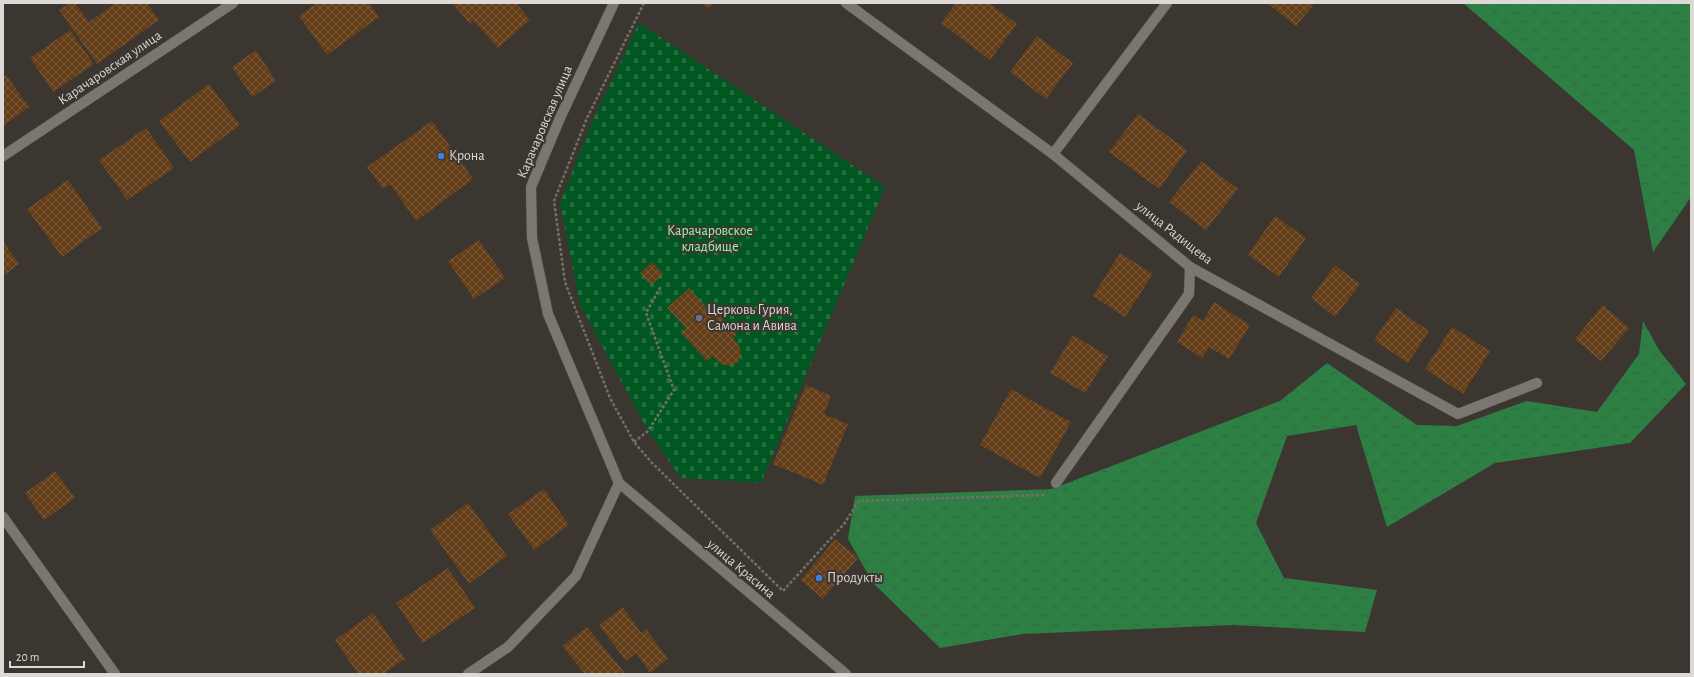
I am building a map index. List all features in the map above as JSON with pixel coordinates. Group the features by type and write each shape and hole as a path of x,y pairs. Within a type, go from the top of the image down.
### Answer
{"street":[{"name":"Карачаровская улица","path":"3,156 233,3"},
{"name":"Карачаровская улица","path":"614,3 560,118 531,187 532,238 548,314 619,483"},
{"name":"улица Радищева","path":"846,3 1054,154 1190,267 1458,414 1537,383"},
{"path":"1054,154 1167,3"},
{"path":"1056,483 1189,294 1190,267"},
{"path":"468,674 508,647 576,576 619,483"},
{"name":"улица Красина","path":"619,483 846,674"},
{"path":"3,517 115,674"}],"path":[{"path":"644,3 587,118 554,202 565,282 610,398 634,442 652,463 783,591 844,524 859,501 1044,495 1056,483"},
{"path":"634,442 648,431 674,390 646,314 661,286"}],"green space":[{"path":"1463,3 1691,3 1691,197 1653,252 1634,150"},
{"name":"Карачаровское кладбище","path":"639,23 885,187 761,483 681,478 648,431 580,305 560,203 593,120"},
{"path":"1643,321 1659,350 1686,384 1630,443 1495,463 1387,527 1356,425 1287,436 1256,523 1284,578 1377,590 1365,632 1233,625 1023,634 940,648 873,583 848,539 855,496 1052,489 1280,401 1327,363 1417,425 1457,426 1527,401 1597,412 1639,354"}],"building":[{"path":"70,3 75,3 89,22 116,3 147,3 159,20 97,64 59,10"},
{"path":"317,3 369,3 379,17 327,55 299,16"},
{"path":"452,3 516,3 530,20 498,48 474,21 470,24"},
{"path":"701,3 713,3 709,9"},
{"path":"956,3 989,3 1017,24 990,60 941,23"},
{"path":"1267,3 1315,3 1296,26"},
{"path":"70,30 94,64 53,92 30,58"},
{"path":"1037,36 1073,63 1046,99 1010,72"},
{"path":"256,50 276,81 252,97 232,67"},
{"path":"6,75 29,107 3,126 3,77"},
{"path":"209,84 240,125 190,162 159,121"},
{"path":"1138,114 1187,150 1159,189 1109,152"},
{"path":"432,121 473,179 416,221 390,184 383,189 367,167"},
{"path":"146,128 174,168 127,200 99,160"},
{"path":"1201,161 1238,189 1206,230 1169,202"},
{"path":"68,180 102,228 62,257 27,209"},
{"path":"1275,216 1306,238 1279,277 1248,255"},
{"path":"479,240 505,278 474,299 448,261"},
{"path":"3,241 19,264 3,276"},
{"path":"1120,253 1153,274 1125,317 1093,296"},
{"path":"652,262 663,274 651,285 640,273"},
{"path":"1335,265 1360,284 1335,317 1311,298"},
{"name":"Церковь Гурия, Самона и Авива","path":"689,288 707,308 710,305 737,334 733,338 739,346 741,355 737,363 729,366 721,364 713,356 707,361 680,332 686,328 667,308"},
{"path":"1214,302 1250,325 1229,359 1209,347 1202,358 1177,342 1193,315 1203,321"},
{"path":"1603,305 1629,328 1601,361 1575,339"},
{"path":"1396,308 1429,331 1408,363 1374,340"},
{"path":"1452,327 1490,351 1463,394 1425,369"},
{"path":"1073,335 1108,356 1085,393 1050,373"},
{"path":"806,385 831,396 824,414 848,424 823,485 773,464"},
{"path":"1011,389 1071,422 1040,478 980,445"},
{"path":"55,471 75,498 44,520 25,493"},
{"path":"544,489 569,525 534,550 508,514"},
{"path":"468,503 507,556 469,584 430,530"},
{"path":"835,539 858,558 823,599 801,580"},
{"path":"448,568 475,608 423,643 396,603"},
{"path":"623,607 641,633 646,629 668,659 650,673 636,653 626,661 599,625"},
{"path":"373,613 405,659 383,674 358,674 335,640"},
{"path":"587,627 624,672 622,674 585,674 562,646"}],"place":[{"name":"Крона","path":"441,156"},
{"name":"Церковь Гурия, Самона и Авива","path":"699,318"},
{"name":"Продукты","path":"819,578"}]}
